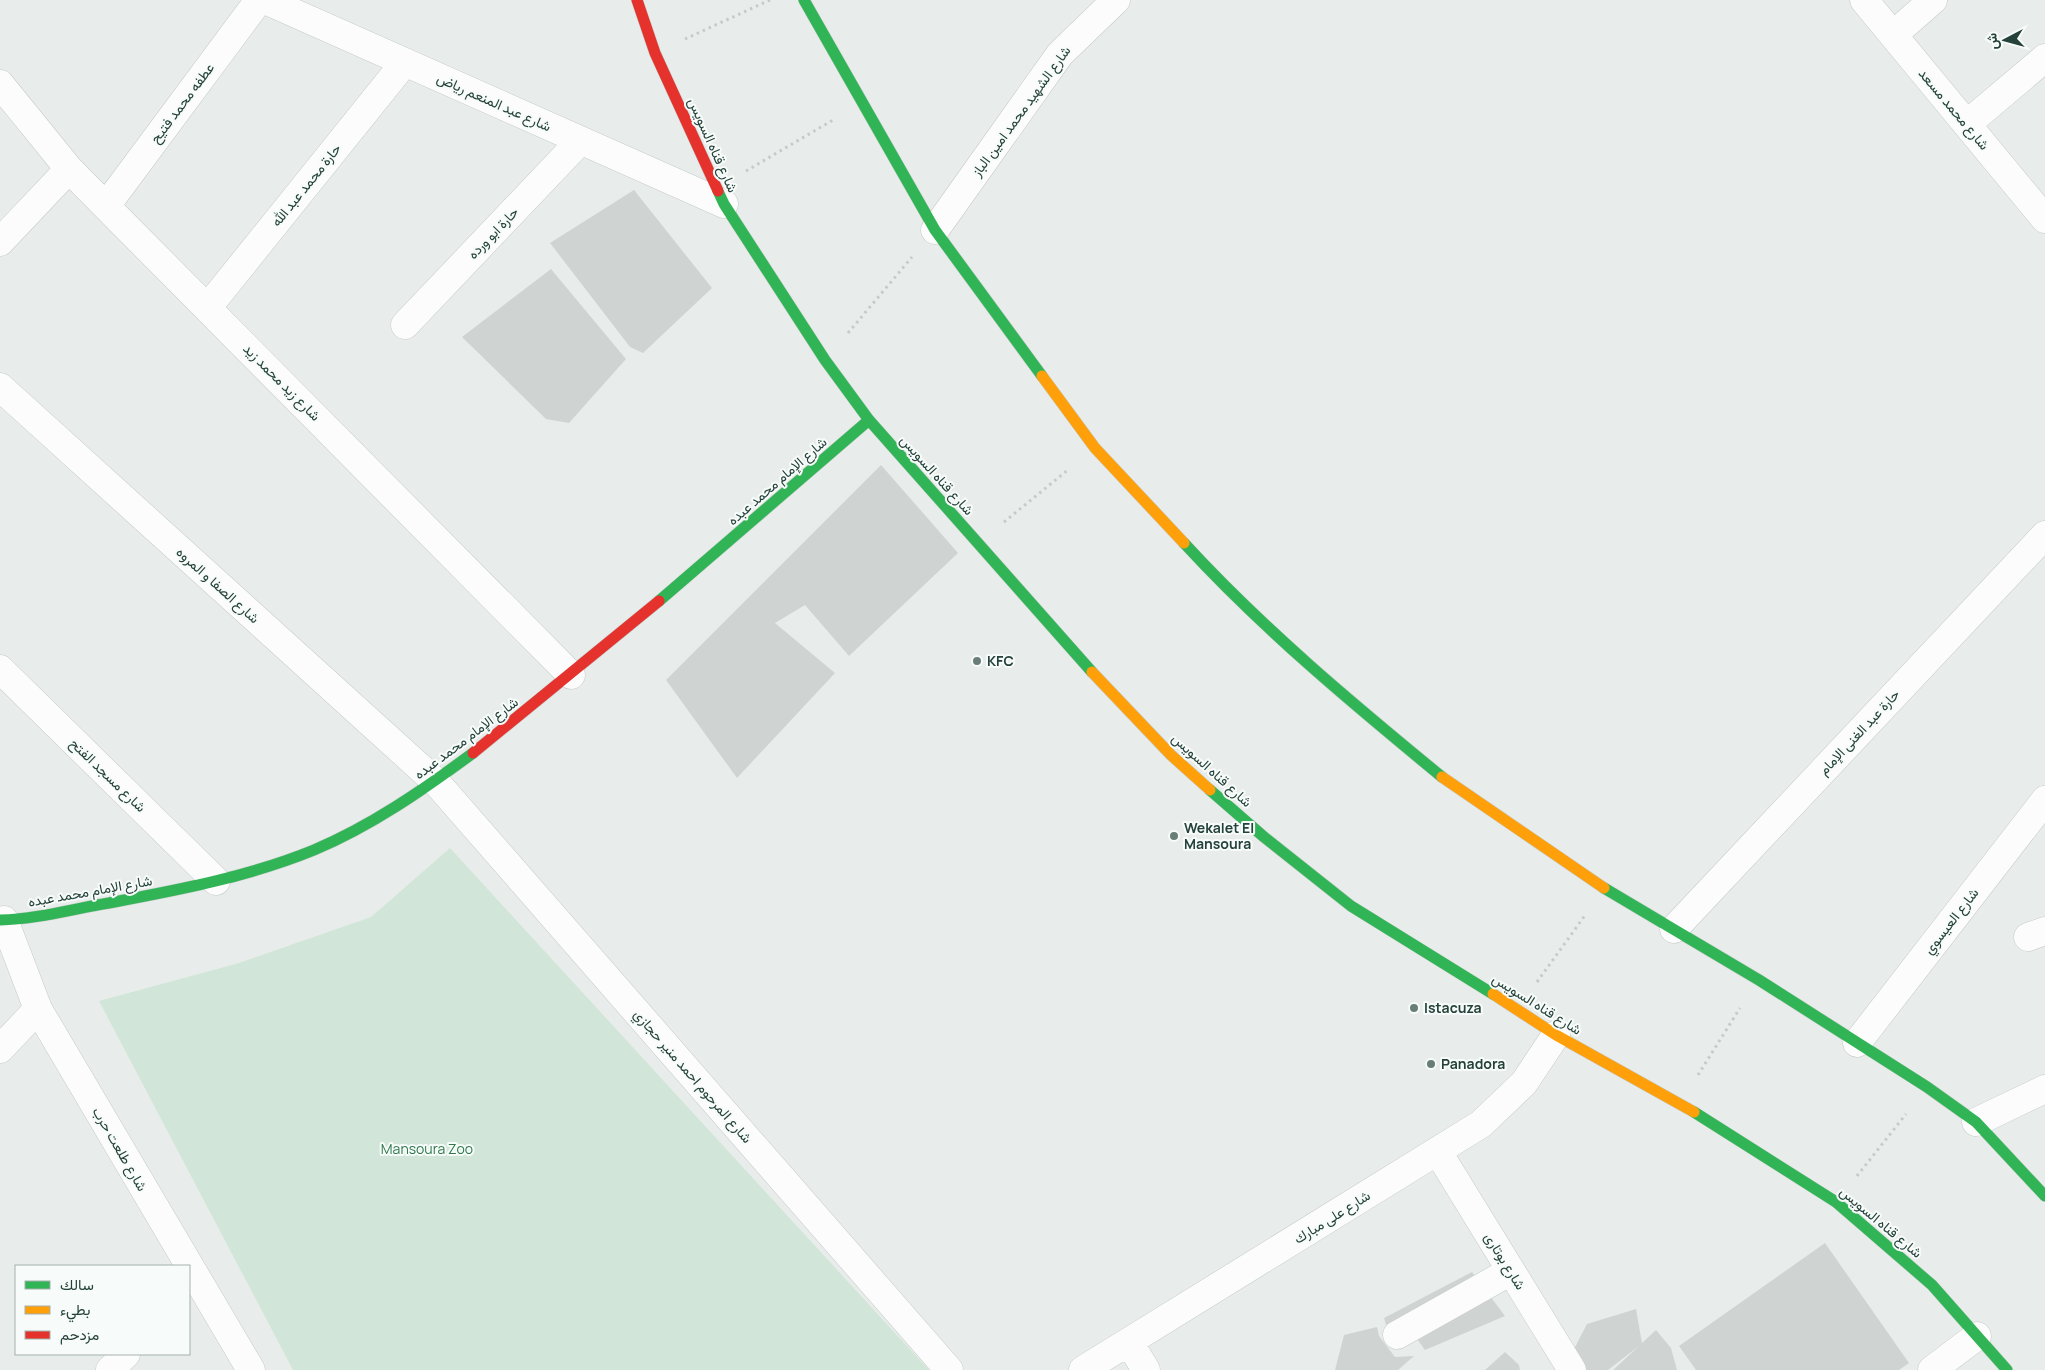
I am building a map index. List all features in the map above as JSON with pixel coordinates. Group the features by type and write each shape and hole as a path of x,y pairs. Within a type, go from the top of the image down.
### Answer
{"main road":[{"name":"شارع قناه السويس","path":"637,0 655,53 721,196 825,360 869,420 1062,641 1171,755 1264,836 1351,906 1518,1009 1556,1035 1680,1102 1836,1202 1932,1285 2007,1370"},
{"path":"804,0 935,230 1095,448 1232,595 1337,691 1445,779 1605,888 1759,980 1927,1087 1976,1122 2045,1196"},
{"name":"شارع الإمام محمد عبده","path":"2,920 159,894 258,871 316,849 374,821 436,782 571,675 676,589 869,420"}],"street":[{"name":"عطفه محمد فتيح","path":"106,206 259,0"},
{"name":"شارع عبد المنعم رياض","path":"265,0 580,141 721,196"},
{"name":"شارع الشهيد محمد امين الباز","path":"935,230 1060,54 1116,0"},
{"name":"شارع محمد مسعد","path":"1864,0 2044,216"},
{"path":"1892,35 1933,0"},
{"path":"1967,124 2045,58"},
{"name":"حارة محمد عبد الله","path":"208,307 405,62"},
{"name":"شارع زيد محمد زيد","path":"0,84 69,169 571,675"},
{"name":"حارة ابو ورده","path":"405,325 580,141"},
{"path":"0,242 69,169"},
{"name":"شارع الصفا و المروه","path":"0,387 436,782"},
{"name":"حارة عبد الغنى الإمام","path":"1674,929 2045,535"},
{"name":"شارع مسجد الفتح","path":"0,669 216,881"},
{"name":"شارع المرحوم احمد منير حجازي","path":"436,782 949,1370"},
{"name":"شارع العيسوي","path":"1857,1043 2042,811"},
{"name":"شارع طلعت حرب","path":"2,920 38,1010 182,1265"},
{"path":"0,1048 38,1010"},
{"name":"شارع على مبارك","path":"1084,1370 1481,1124 1524,1083 1556,1035"},
{"path":"1976,1122 2045,1089"},
{"name":"شارع بوتارى","path":"1438,1152 1572,1370"},
{"path":"1397,1335 1511,1271"},
{"name":"شارع طلعت حرب","path":"193,1284 250,1370"},
{"path":"1932,1370 1977,1336"},
{"path":"1129,1342 1146,1370"},
{"path":"110,1370 125,1355"}],"path":[{"path":"655,53 770,0"},
{"path":"721,196 863,102"},
{"path":"825,360 935,230"},
{"path":"978,543 1095,448"},
{"path":"1518,1009 1605,888"},
{"path":"1680,1102 1759,980"},
{"path":"1836,1202 1927,1087"}],"green space":[{"name":"Mansoura Zoo","path":"450,848 929,1370 293,1370 99,1001 239,963 371,917"}],"building":[{"path":"634,190 712,288 643,353 630,347 550,243"},
{"path":"551,269 626,359 569,423 546,419 462,337"},
{"path":"881,465 958,553 849,656 805,605 775,623 835,673 737,778 666,680"},
{"path":"1825,1243 1909,1363 1899,1370 1696,1370 1679,1346"},
{"path":"1472,1272 1505,1316 1425,1350 1415,1336 1392,1343 1384,1318"},
{"path":"1636,1309 1642,1343 1656,1330 1671,1348 1677,1370 1613,1370 1639,1346 1608,1370 1583,1370 1573,1351 1587,1324"},
{"path":"1377,1327 1379,1336 1395,1357 1414,1356 1398,1370 1335,1370 1344,1335"},
{"path":"1505,1352 1519,1365 1520,1370 1485,1370"}],"traffic: fast":[{"path":"804,0 935,230 1042,376"},
{"path":"718,191 724,204 825,360 869,420 1092,672"},
{"path":"659,601 869,420"},
{"path":"1184,543 1214,575 1277,635 1342,693 1442,777"},
{"path":"0,920 41,916 187,888 264,868 314,850 376,819 416,794 473,753"},
{"path":"1210,790 1264,837 1351,906 1493,994"},
{"path":"1604,888 1759,980 1927,1087 1976,1122 2045,1196"},
{"path":"1694,1112 1836,1202 1932,1285 2007,1370"}],"traffic: slow":[{"path":"1042,376 1095,448 1184,543"},
{"path":"1092,672 1171,755 1210,790"},
{"path":"1442,777 1604,888"},
{"path":"1493,994 1556,1035 1694,1112"}],"traffic: jam":[{"path":"637,0 655,53 718,191"},
{"path":"473,753 659,601"}],"place":[{"name":"KFC","path":"977,661"},
{"name":"Wekalet El Mansoura","path":"1174,836"},
{"name":"Istacuza","path":"1414,1008"},
{"name":"Panadora","path":"1431,1064"}]}
